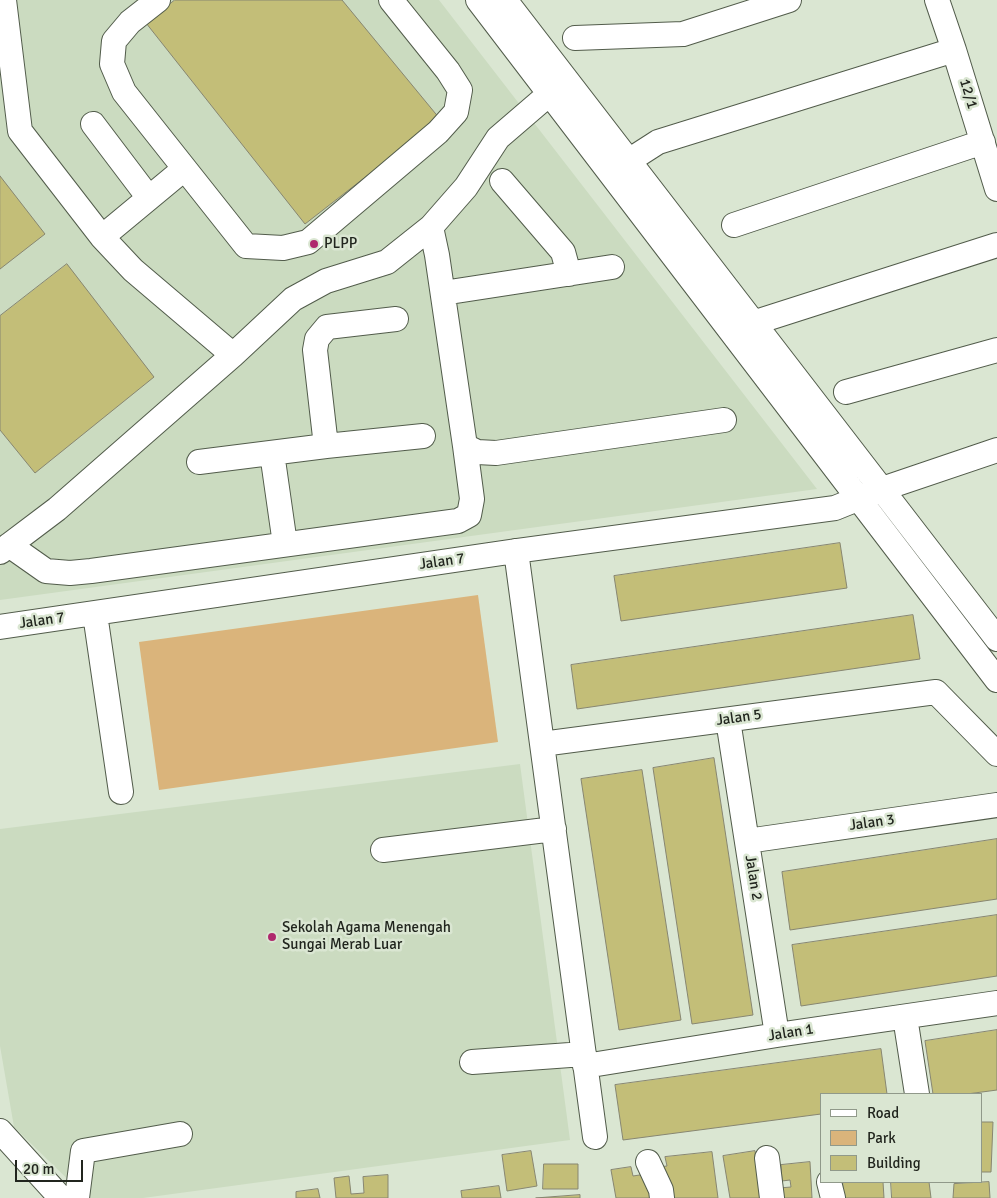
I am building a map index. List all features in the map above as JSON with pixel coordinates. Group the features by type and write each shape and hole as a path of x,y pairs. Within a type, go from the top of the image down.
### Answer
{"street":[{"path":"4,0 7,90 20,131 102,237 133,270 233,355"},
{"path":"158,0 130,22 114,41 112,64 124,92 246,246 283,248 308,242 438,132 456,112 460,90 448,71 391,0"},
{"path":"478,0 557,86 619,167 858,499 997,680"},
{"path":"505,0 557,86"},
{"path":"575,38 683,34 789,0"},
{"name":"12/1","path":"937,0 997,189"},
{"path":"619,167 658,142 954,50"},
{"path":"431,227 443,293 465,446 472,499 469,514 458,521 70,573 46,571 4,548 56,509 233,355 293,299 326,281 387,262 431,227 466,187 498,138 557,86"},
{"path":"93,124 149,198"},
{"path":"734,225 983,142"},
{"path":"619,167 753,322 997,639"},
{"path":"102,237 184,169"},
{"path":"502,181 563,252 569,274"},
{"path":"753,322 997,245"},
{"path":"443,293 612,267"},
{"path":"326,446 315,350 317,339 327,326 396,319"},
{"path":"846,392 997,350"},
{"path":"465,446 477,452 496,452 724,420"},
{"path":"199,462 423,436"},
{"name":"Jalan 7","path":"0,626 95,614 516,551 835,508 882,489 997,450"},
{"path":"272,453 285,544"},
{"path":"516,551 595,1137"},
{"path":"95,614 121,792"},
{"name":"Jalan 5","path":"542,744 936,692 997,754"},
{"name":"Jalan 2","path":"728,720 777,1036"},
{"name":"Jalan 3","path":"747,841 997,804"},
{"path":"383,850 554,829"},
{"name":"Jalan 1","path":"472,1062 584,1060 777,1036 997,1003"},
{"path":"904,1017 917,1093"},
{"path":"0,1131 61,1198"},
{"path":"77,1198 83,1150 180,1134"},
{"path":"767,1158 772,1198"},
{"path":"648,1162 661,1190 662,1198"},
{"path":"829,1183 833,1198"}],"shaded area":[{"name":"PLPP","path":"0,0 439,0 817,489 0,600"},
{"name":"Sekolah Agama Menengah Sungai Merab Luar","path":"520,764 570,1140 143,1198 87,1198 14,1127 0,1046 0,829"}],"green space":[{"path":"478,595 498,742 159,790 139,642"}],"building":[{"path":"175,0 342,0 440,119 305,224 146,23"},
{"path":"0,176 45,234 0,269"},
{"path":"67,264 154,377 35,473 0,430 0,316"},
{"path":"840,543 847,588 621,621 614,576"},
{"path":"913,615 920,659 577,709 571,665"},
{"path":"714,758 753,1015 692,1024 653,768"},
{"path":"642,770 681,1020 619,1030 581,779"},
{"path":"997,839 997,899 790,930 782,872"},
{"path":"997,915 997,976 801,1006 792,945"},
{"path":"997,1030 997,1090 974,1093 933,1093 925,1041"},
{"path":"881,1049 887,1093 820,1093 820,1114 623,1140 615,1085"},
{"path":"982,1122 993,1122 991,1172 982,1172"},
{"path":"531,1151 537,1186 507,1191 502,1155"},
{"path":"755,1151 763,1198 730,1198 723,1156"},
{"path":"712,1152 718,1198 667,1198 658,1167 667,1166 665,1157"},
{"path":"810,1162 812,1198 780,1198 779,1188 791,1187 790,1180 782,1181 781,1165"},
{"path":"544,1164 578,1164 578,1189 543,1189"},
{"path":"631,1167 633,1176 646,1174 655,1198 616,1198 611,1170"},
{"path":"388,1175 388,1198 336,1198 334,1178 349,1176 351,1194 364,1193 363,1177"},
{"path":"989,1182 990,1198 953,1198 954,1184"},
{"path":"843,1183 883,1183 884,1198 844,1198"},
{"path":"891,1183 929,1183 931,1198 892,1198"},
{"path":"499,1186 501,1198 462,1198 461,1191"},
{"path":"318,1189 320,1198 296,1198 296,1192"},
{"path":"580,1195 580,1198 536,1198"}],"place":[{"name":"PLPP","path":"314,244"},
{"name":"Sekolah Agama Menengah Sungai Merab Luar","path":"272,937"}]}
